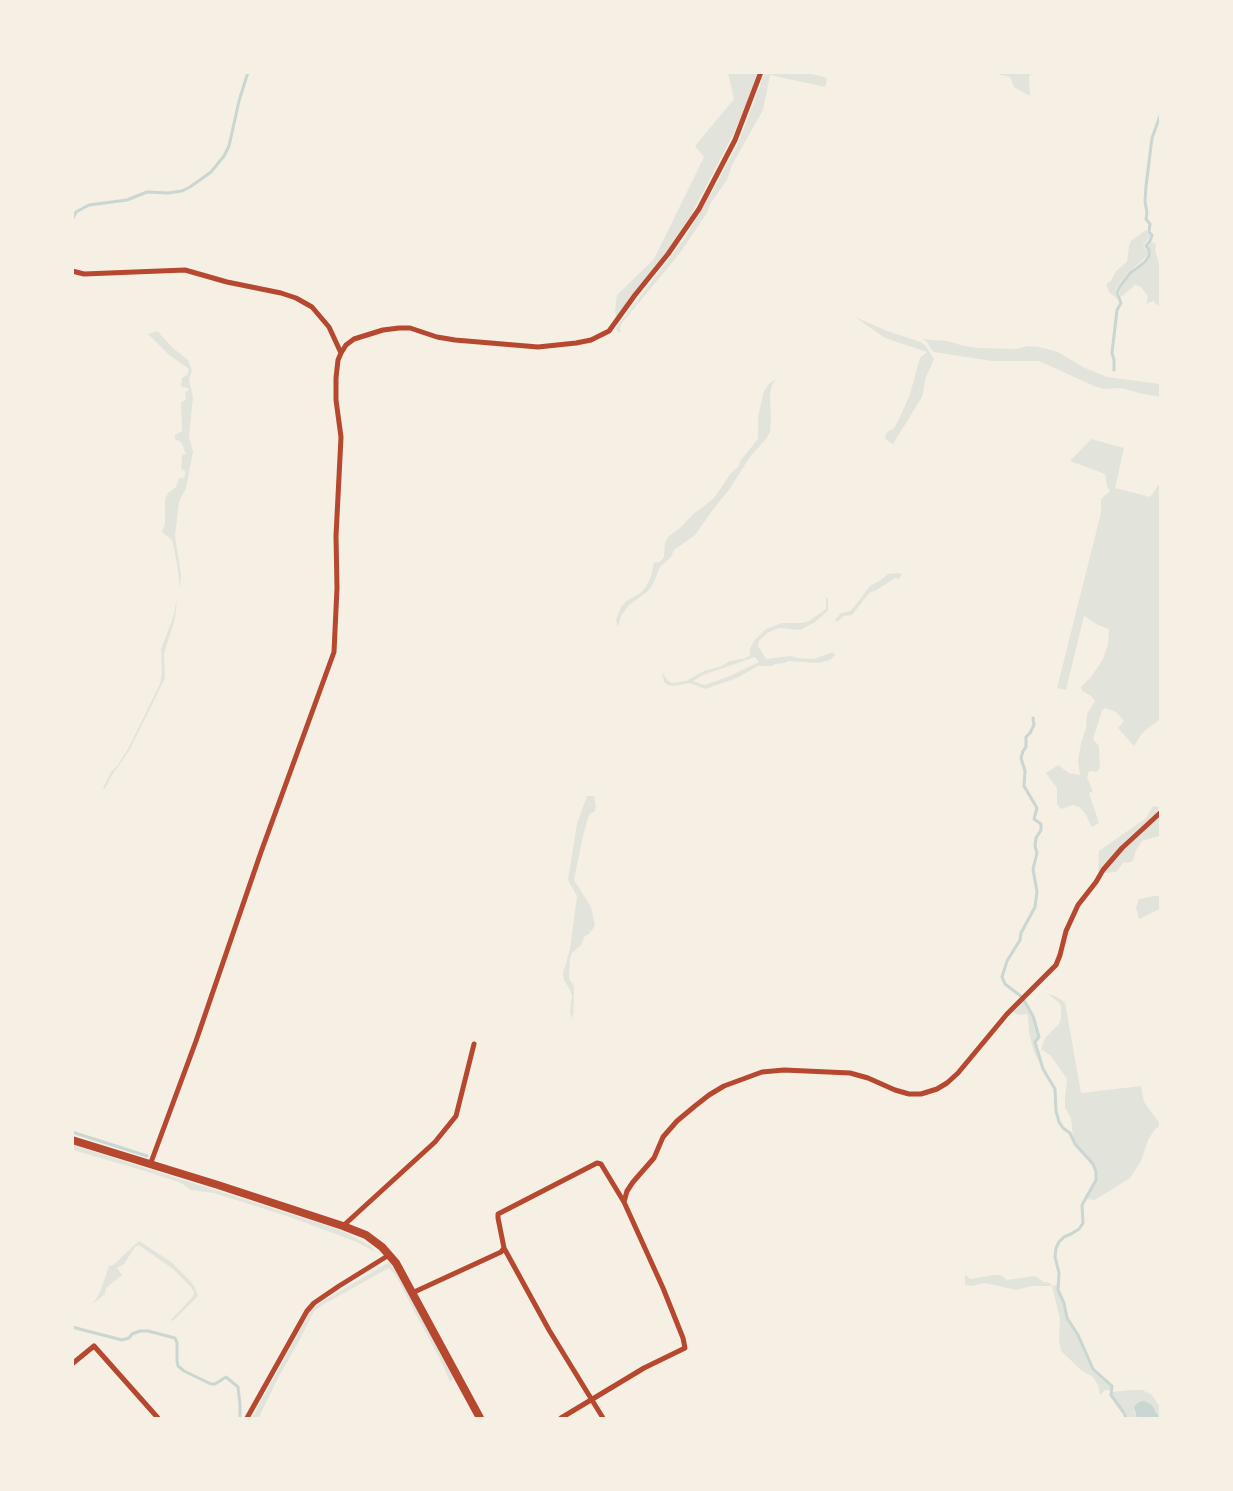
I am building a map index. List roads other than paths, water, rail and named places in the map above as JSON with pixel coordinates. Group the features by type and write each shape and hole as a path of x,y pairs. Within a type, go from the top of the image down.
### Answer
{"main road":[{"path":"72,1140 218,1185 366,1235 382,1247 396,1263 480,1418"}],"street":[{"path":"150,1165 334,652 337,588 336,536 341,437 336,400 336,378 338,360 341,353 346,345 354,339 383,330 399,328 410,328 455,340 538,347 591,340 609,331 668,254 699,209 735,140 761,72"},
{"path":"72,271 84,274 185,270 227,282 282,293 312,307 329,327 341,353"},
{"path":"624,1202 627,1191 654,1158 663,1137 677,1122 709,1095 724,1086 762,1072 784,1070 850,1073 909,1094 921,1094 938,1089 958,1073 1007,1014 1056,965 1066,931 1078,904 1122,848 1160,813"},
{"path":"342,1226 435,1142 456,1116 474,1044"},
{"path":"561,1418 592,1400 644,1368 685,1348 683,1338 663,1288 624,1202 600,1164 597,1163 498,1214 498,1218 504,1248 549,1330 592,1400 603,1418"},
{"path":"412,1293 501,1252 504,1248"},
{"path":"247,1418 307,1311 339,1286 390,1255"},
{"path":"72,1364 94,1346 158,1418"}],"waterway":[{"path":"72,220 76,212 89,205 127,200 147,192 168,193 182,191 211,172 224,156 229,146 239,101 248,72"},
{"path":"1114,370 1112,353 1117,310 1121,303 1117,293 1130,273 1144,263 1149,256 1149,250 1146,246 1152,235 1149,232 1150,224 1146,219 1146,186 1152,138 1160,116"},
{"path":"1033,718 1034,725 1026,737 1026,747 1021,758 1025,771 1024,786 1037,808 1034,819 1041,824 1041,830 1036,838 1035,846 1037,853 1033,869 1037,892 1035,907 1021,933 1020,940 1007,961 1002,977 1005,984 1022,997 1033,1016 1039,1037 1035,1042 1043,1069 1055,1089 1056,1111 1059,1122 1070,1133 1075,1144 1093,1164 1096,1172 1096,1180 1082,1205 1083,1223 1079,1229 1064,1237 1056,1248 1055,1257 1059,1273 1058,1290 1064,1303 1067,1318 1078,1335 1093,1369 1112,1386 1111,1395 1126,1418"},
{"path":"72,1132 147,1156"},
{"path":"72,1327 122,1340 140,1331 148,1331 175,1338 178,1366 184,1371 211,1384 215,1384 226,1377 238,1387 240,1418"}]}
